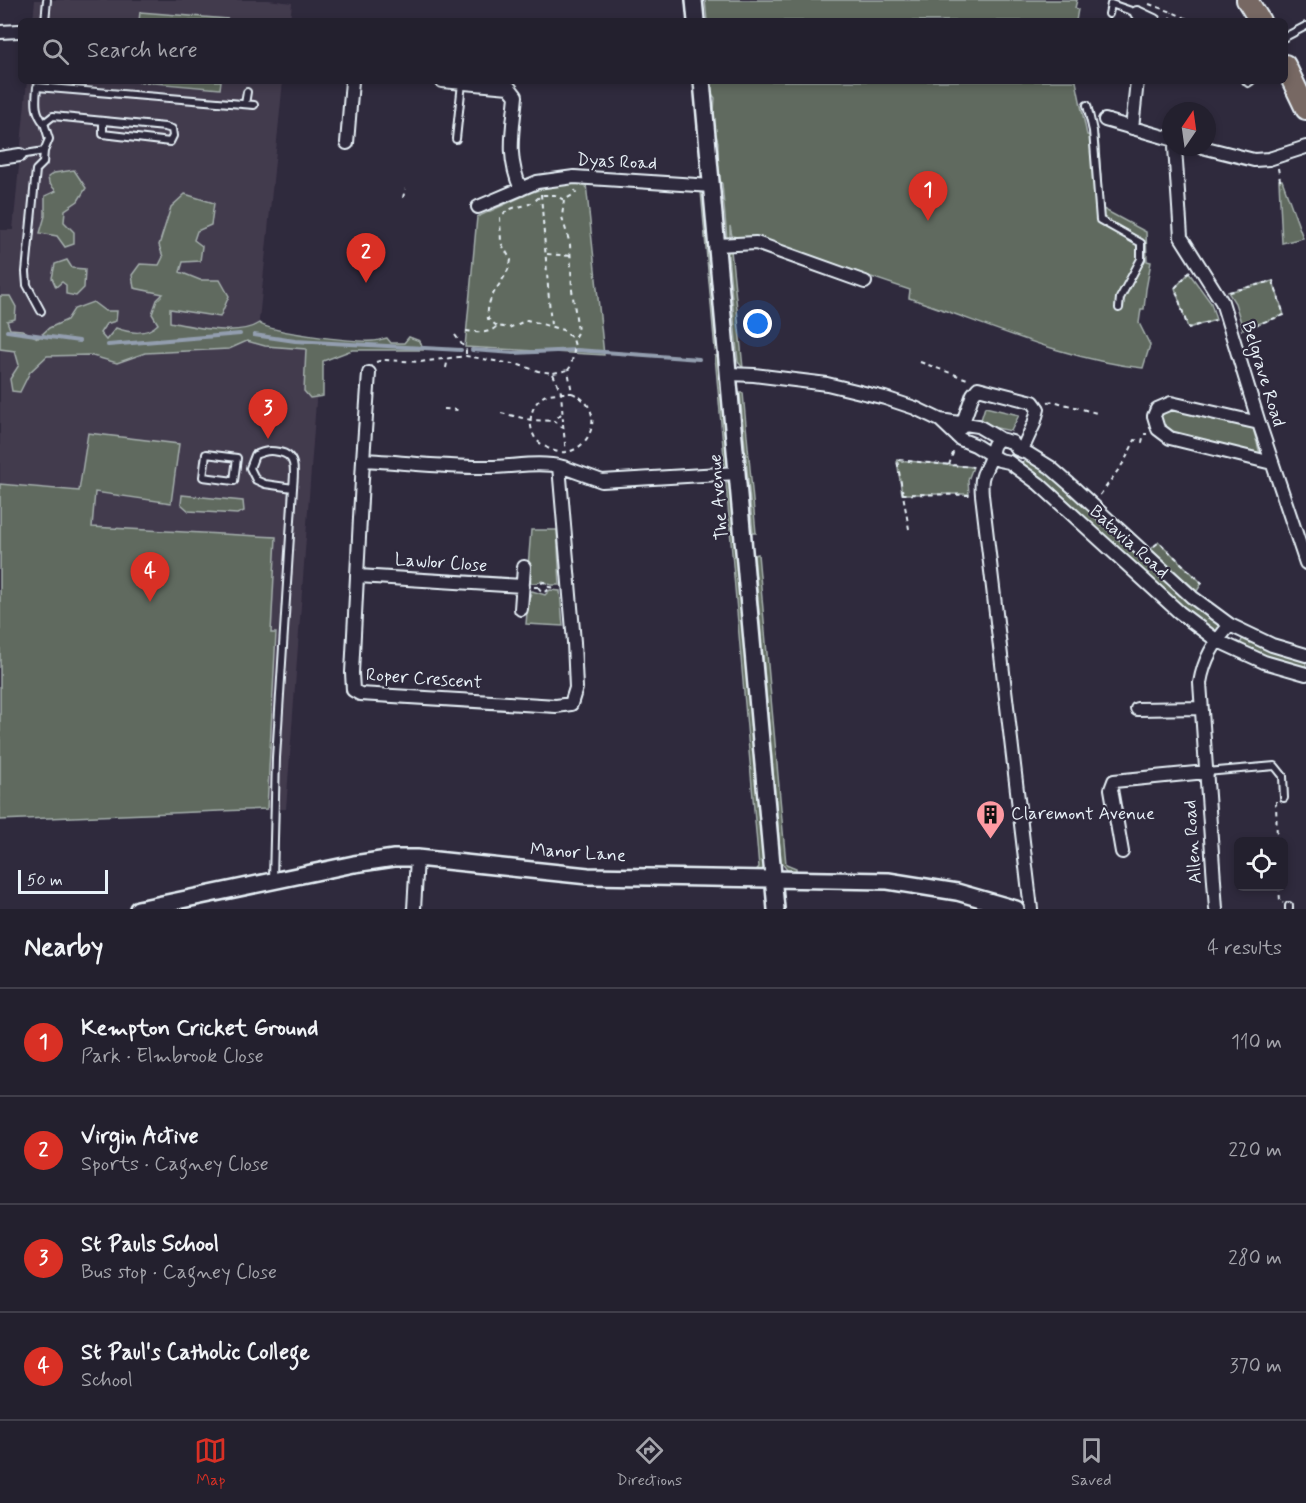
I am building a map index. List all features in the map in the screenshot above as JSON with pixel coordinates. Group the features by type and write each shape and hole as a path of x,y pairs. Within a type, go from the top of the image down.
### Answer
{"highway":[{"path":"1247,0 1258,18"},
{"path":"1288,71 1306,109"}],"street":[{"path":"694,0 696,18"},
{"path":"1137,13 1147,18"},
{"path":"0,32 18,31"},
{"path":"347,143 352,84"},
{"path":"474,84 509,87 516,96 511,157 515,176 521,189"},
{"name":"The Avenue","path":"702,84 776,909"},
{"path":"1132,128 1137,84"},
{"path":"1105,120 1162,136"},
{"path":"1216,150 1263,160 1306,147"},
{"path":"0,158 20,155"},
{"name":"Belgrave Road","path":"1176,156 1181,237 1218,295 1227,317 1272,464 1306,563"},
{"name":"Dyas Road","path":"478,207 537,182 574,177 712,186"},
{"path":"717,245 756,243 865,282"},
{"name":"Roper Crescent","path":"369,373 352,674 353,690 360,694 556,706 571,704 576,688 561,467"},
{"name":"Batavia Road","path":"729,374 827,384 885,398 915,408 940,420 959,439 992,454 999,460 1010,462 1039,484 1179,612 1216,640 1264,662 1306,674"},
{"path":"959,439 973,394 978,388 1027,400 1037,405 1037,417 1020,450 1010,462"},
{"path":"1260,423 1171,403 1157,409 1154,416 1158,429 1170,438 1272,464"},
{"name":"Batavia Road","path":"940,420 978,426 1012,442 1020,450 1050,467 1192,597 1230,625 1272,645 1306,655"},
{"path":"1000,438 993,445 992,454 984,469 981,479 982,495 1031,909"},
{"path":"363,460 489,467 547,464 602,481 737,473"},
{"path":"521,609 524,567"},
{"name":"Lawlor Close","path":"358,576 523,586"},
{"name":"Allen Road","path":"1216,909 1200,683 1203,664 1216,640 1230,625"},
{"path":"1137,709 1202,708"},
{"name":"Allen Road","path":"1122,852 1111,789 1114,781 1206,772"},
{"name":"Manor Lane","path":"138,909 354,864 394,858 417,858 588,876 888,881 925,885 968,894 1016,909"},
{"path":"414,909 417,858"}],"lane":[{"path":"45,18 47,0"},
{"path":"1108,14 1111,4 1137,13"},
{"path":"1288,35 1306,26"},
{"path":"41,311 27,285 26,272 36,170 43,163 44,151 49,139 44,123 35,108 37,84 254,105"},
{"path":"456,139 462,84"},
{"path":"245,104 246,92"},
{"path":"1087,105 1100,220 1142,243 1141,259 1120,298 1119,308"},
{"path":"44,123 53,116 165,126 172,129 173,135 170,142 103,134 103,121"},
{"path":"1090,116 1105,120"},
{"path":"20,155 44,151"},
{"path":"273,880 276,758 295,465 292,457 285,453 267,450 255,455 250,468 256,480 293,488"},
{"path":"206,454 237,458 236,466 234,481 203,477 206,454"},
{"path":"236,466 250,468"},
{"path":"1206,772 1275,766 1283,776 1284,798"}],"path":[{"path":"1137,13 1142,3 1185,18"},
{"path":"1170,18 1172,12"},
{"path":"1275,157 1281,186"},
{"path":"403,198 405,189"},
{"path":"564,200 576,193"},
{"path":"564,200 555,195 542,195 532,205 509,208 500,217 501,243 511,260 509,269 496,287 486,309 488,319 497,326 509,328 527,320 541,326 563,330 573,339 575,346 568,370 572,393"},
{"path":"542,195 551,326"},
{"path":"564,200 562,217 570,244 572,290 578,331 573,339"},
{"path":"547,254 571,256"},
{"path":"1197,264 1175,288 1188,328 1227,317"},
{"path":"1218,295 1273,281 1284,315 1232,333"},
{"path":"466,331 482,333 493,330 497,326"},
{"path":"455,335 466,350 466,356"},
{"path":"369,373 374,363 383,360 420,362 466,356 553,373 568,370"},
{"path":"446,368 448,358"},
{"path":"920,362 970,379 978,388"},
{"path":"553,373 561,392 566,459 561,467"},
{"path":"561,392 572,393 582,399 590,409 593,419 587,441 577,448 555,452 538,442 531,430 532,411 546,395 561,392"},
{"path":"1037,405 1053,400 1100,414"},
{"path":"444,409 459,410"},
{"path":"501,413 563,424"},
{"path":"555,421 562,413"},
{"path":"1093,505 1124,462 1135,440 1142,442 1144,434 1170,438"},
{"path":"949,465 959,439"},
{"path":"909,529 897,460 984,469"},
{"path":"902,494 982,495"},
{"path":"1145,554 1159,542 1202,583 1192,597"},
{"path":"538,587 544,582 549,587 571,589"},
{"path":"523,586 538,587 543,591 547,591 549,587"},
{"path":"1277,837 1275,802 1284,798"},
{"path":"1279,891 1280,901 1289,908"}],"shaded area":[{"path":"35,0 268,0 292,3 290,18 33,18"},
{"path":"27,84 283,84 257,340 320,347 286,809 0,820 0,230 13,230"}],"green space":[{"path":"705,0 1077,0 1075,8 1078,9 1076,18 707,18"},
{"path":"140,12 215,18 139,18"},
{"path":"165,84 221,84 220,89"},
{"path":"709,84 1077,84 1087,135 1098,136 1103,209 1146,232 1147,261 1151,262 1144,309 1141,309 1139,323 1150,345 1143,368 1113,364 1054,349 909,298 910,290 839,266 829,273 753,240 732,236 730,226 730,241 727,239 722,184 718,176 718,142 713,124 715,98 710,91"},
{"path":"74,170 86,188 78,201 65,210 64,222 74,232 74,244 65,247 57,236 40,233 45,216 45,196 56,191 49,183 48,177 54,173"},
{"path":"585,174 604,355 465,347 477,217 530,193"},
{"path":"1279,180 1282,180 1303,238 1282,243"},
{"path":"701,191 705,191 722,350 715,350"},
{"path":"185,194 214,203 211,225 197,231 194,240 202,246 200,261 183,262 180,272 200,280 220,280 229,296 220,317 170,309 170,322 228,330 250,327 259,323 279,330 314,336 363,341 387,338 391,343 404,343 409,337 420,341 423,350 352,350 323,361 323,396 310,398 304,391 306,349 265,346 247,341 229,349 145,353 117,363 89,355 47,356 30,372 20,392 12,391 10,379 19,365 15,351 0,349 0,296 10,296 16,307 15,319 7,321 10,329 22,330 38,338 49,328 67,320 74,309 93,302 105,311 117,311 116,321 106,324 100,333 106,340 116,328 143,332 153,328 158,324 152,314 157,300 163,294 134,288 132,275 140,264 159,265 163,257 159,245 171,207"},
{"path":"731,250 743,368 738,362 728,255"},
{"path":"67,260 72,268 85,269 84,288 76,296 66,294 66,285 62,282 56,287 52,278 55,264"},
{"path":"1189,273 1211,303 1216,320 1188,328 1175,288"},
{"path":"1273,281 1284,315 1243,329 1235,303 1228,292"},
{"path":"723,355 731,468 725,468 715,356"},
{"path":"740,393 743,393 756,533 753,533"},
{"path":"1164,405 1251,421 1262,461 1163,434 1157,409"},
{"path":"985,407 1019,415 1011,431 991,429 980,423"},
{"path":"88,433 179,444 171,503 95,492 92,527 276,537 271,633 276,633 267,809 0,820 0,484 79,491"},
{"path":"1029,454 1230,625 1216,640 1019,470"},
{"path":"897,460 973,467 968,480 969,494 902,494"},
{"path":"726,483 733,483 767,868 763,873 753,874 759,867"},
{"path":"182,495 243,501 244,511 237,514 189,511 181,504"},
{"path":"531,530 557,530 560,585 551,585 542,581 531,583 528,567"},
{"path":"1159,542 1202,583 1197,591 1151,549"},
{"path":"758,554 786,864 796,868 796,874 787,870 781,862 754,555"},
{"path":"550,590 560,591 563,626 526,624 528,601 532,591 545,595"},
{"path":"1243,638 1271,651 1306,660 1306,669 1269,659 1239,646"}],"waterway":[{"path":"7,331 79,341"},
{"path":"108,345 240,334"},
{"path":"254,335 295,341 461,350"},
{"path":"472,350 514,353 577,350 699,359"}],"place":[{"name":"Kempton Cricket Ground","path":"928,221"},
{"name":"Virgin Active","path":"366,283"},
{"name":"St Pauls School","path":"268,439"},
{"name":"St Paul's Catholic College","path":"150,602"},
{"name":"Claremont Avenue","path":"990,840"}]}
